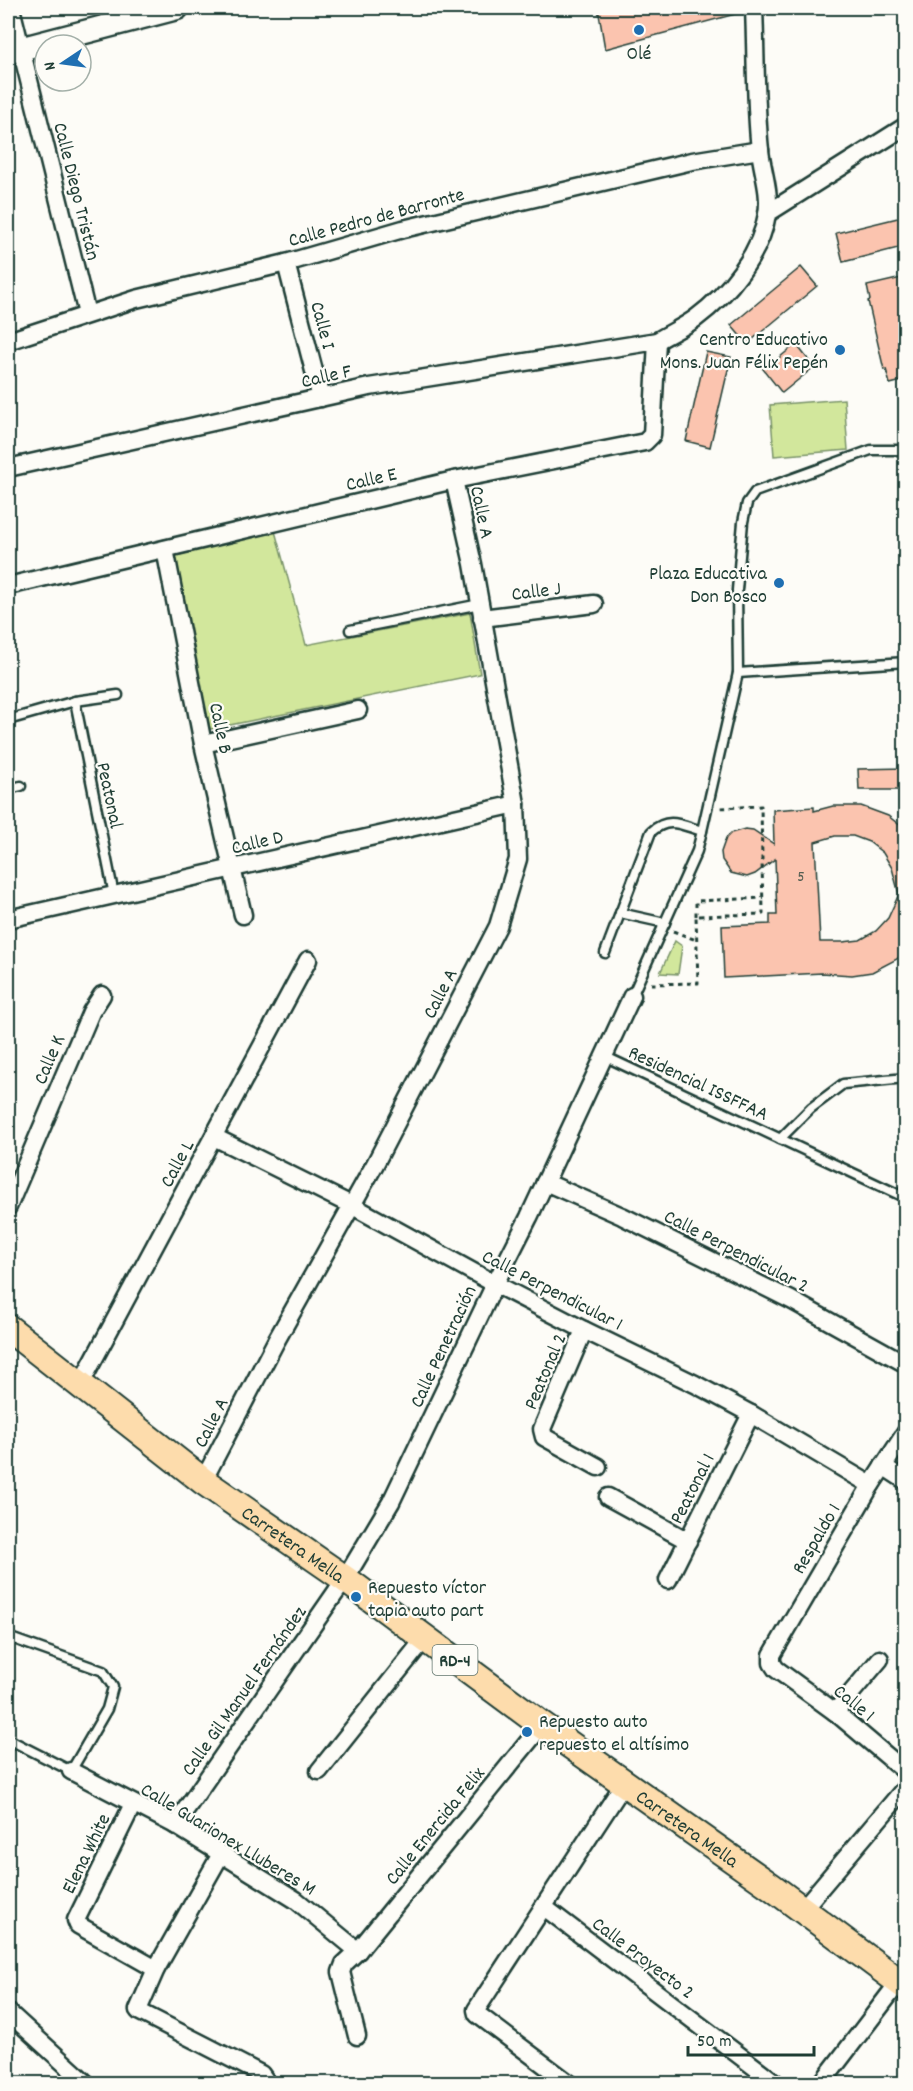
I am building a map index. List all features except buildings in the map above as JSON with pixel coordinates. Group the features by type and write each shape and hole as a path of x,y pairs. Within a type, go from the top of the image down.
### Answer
{"main road":[{"path":"14,50 177,8"},
{"name":"Carretera Mella","path":"8,1328 203,1481 345,1579 542,1725 772,1887 902,1985"}],"street":[{"name":"Calle Diego Tristán","path":"11,8 14,50 87,314"},
{"path":"657,341 694,319 713,304 733,282 754,252 768,213 760,150 754,8"},
{"path":"768,213 906,126"},
{"name":"Calle Pedro de Barronte","path":"8,341 87,314 219,278 286,263 477,210 692,161 760,150"},
{"name":"Calle I","path":"286,263 321,398"},
{"name":"Calle F","path":"8,468 369,387 657,341"},
{"name":"Calle E","path":"8,586 454,480 645,442 652,435 657,341"},
{"name":"Calle A","path":"203,1481 276,1341 375,1164 498,926 518,859 516,804 481,611 454,480"},
{"name":"Calle B","path":"165,549 203,744 243,915"},
{"name":"Calle J","path":"481,611 594,604"},
{"path":"203,744 358,710"},
{"name":"Calle D","path":"8,919 516,804"},
{"name":"Calle L","path":"80,1385 308,960"},
{"name":"Calle Penetración","path":"345,1579 391,1502 635,990"},
{"name":"Calle K","path":"8,1207 91,1012 102,995"},
{"name":"Calle Perpendicular 1","path":"214,1137 351,1205 495,1284 751,1414 871,1485"},
{"name":"Calle Perpendicular 2","path":"545,1182 622,1216 791,1300 906,1365"},
{"name":"Peatonal 2","path":"584,1330 542,1429 544,1437 598,1467"},
{"name":"Peatonal 1","path":"668,1580 751,1414"},
{"name":"Respaldo 1","path":"776,1669 772,1663 772,1655 871,1485 906,1432"},
{"path":"884,1466 906,1481"},
{"path":"608,1497 688,1541"},
{"name":"Calle Gil Manuel Fernández","path":"175,1825 345,1579"},
{"path":"319,1771 425,1638"},
{"path":"835,1712 880,1659"},
{"name":"Calle 1","path":"776,1669 835,1712 906,1772"},
{"name":"Calle Enercida Felix","path":"357,2036 341,1972 344,1964 358,1951 542,1725"},
{"name":"Calle Guarionex Lluberes M","path":"71,1771 175,1825 296,1900 358,1951"},
{"path":"570,2084 477,2013 477,2007 625,1782"},
{"path":"801,1911 906,1787"},
{"name":"Elena White","path":"133,1804 76,1920 78,1925 156,1970"},
{"path":"221,1854 138,2006 140,2012 261,2074 268,2084"},
{"name":"Calle Proyecto 2","path":"544,1907 777,2084"},
{"path":"821,2084 902,1985"},
{"path":"8,2012 87,2084"}],"lane":[{"path":"635,990 697,851 702,831 738,673 737,590 743,522 747,503 755,492 872,450 906,450"},
{"path":"350,630 481,611"},
{"path":"738,673 906,662"},
{"path":"8,720 75,701 118,695"},
{"name":"Peatonal","path":"75,701 114,895"},
{"path":"8,789 21,786"},
{"path":"605,953 651,832 658,826 670,822 702,831"},
{"path":"620,913 664,925"},
{"name":"Residencial ISSFFAA","path":"604,1056 906,1198"},
{"name":"Residencial ISSFFAA","path":"780,1139 811,1108 843,1084 906,1078"},
{"path":"8,1637 104,1671 112,1687 107,1708 71,1771 8,1739"}],"path":[{"path":"696,916 763,914 761,806 707,808"},
{"path":"635,990 698,983 696,901 763,898"},
{"path":"664,925 696,940"}],"green space":[{"path":"844,399 848,450 774,456 770,405"},
{"path":"275,531 306,645 470,613 480,674 210,729 171,557"},
{"path":"675,941 682,946 678,974 660,973"}],"place":[{"name":"Olé","path":"639,30"},
{"name":"Centro Educativo Mons. Juan Félix Pepén","path":"840,350"},
{"name":"Plaza Educativa Don Bosco","path":"779,583"},
{"name":"Repuesto víctor tapia auto part","path":"356,1597"},
{"name":"Repuesto auto repuesto el altísimo","path":"527,1732"}]}
